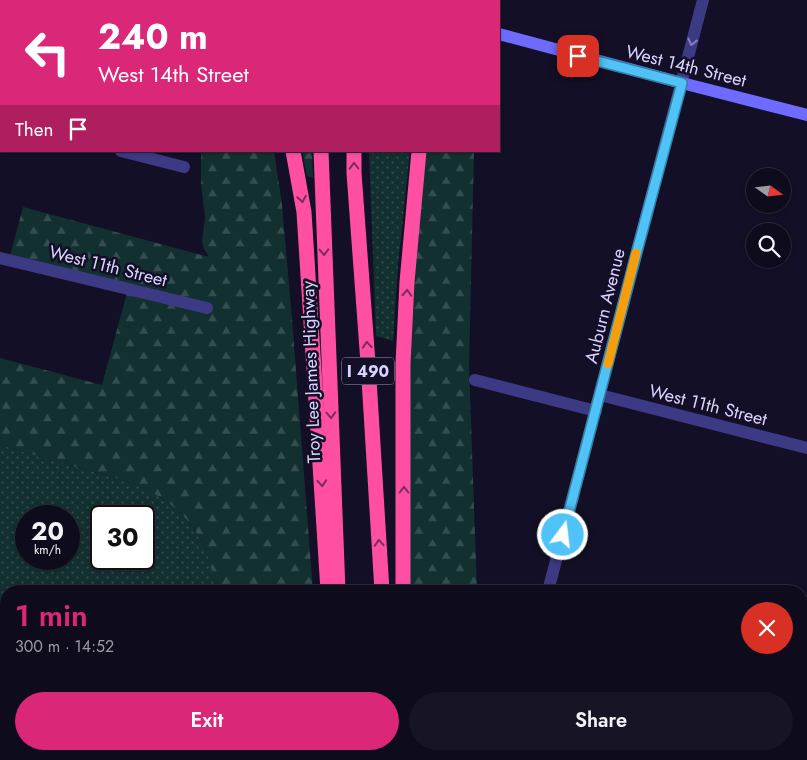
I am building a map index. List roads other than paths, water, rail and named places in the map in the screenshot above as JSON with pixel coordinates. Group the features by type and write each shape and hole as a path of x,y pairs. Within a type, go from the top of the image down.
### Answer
{"highway":[{"path":"293,152 304,212 328,585"},
{"name":"Troy Lee James Highway","path":"320,152 338,585"},
{"name":"I 490","path":"354,152 382,585"},
{"path":"403,585 403,364 407,282 419,152"}],"street":[{"name":"Auburn Avenue","path":"550,585 703,0"},
{"name":"West 14th Street","path":"500,34 807,115"},
{"path":"124,152 184,167"},
{"name":"West 11th Street","path":"0,258 207,308"},
{"path":"475,380 596,411"},
{"name":"West 11th Street","path":"600,395 807,448"}]}
